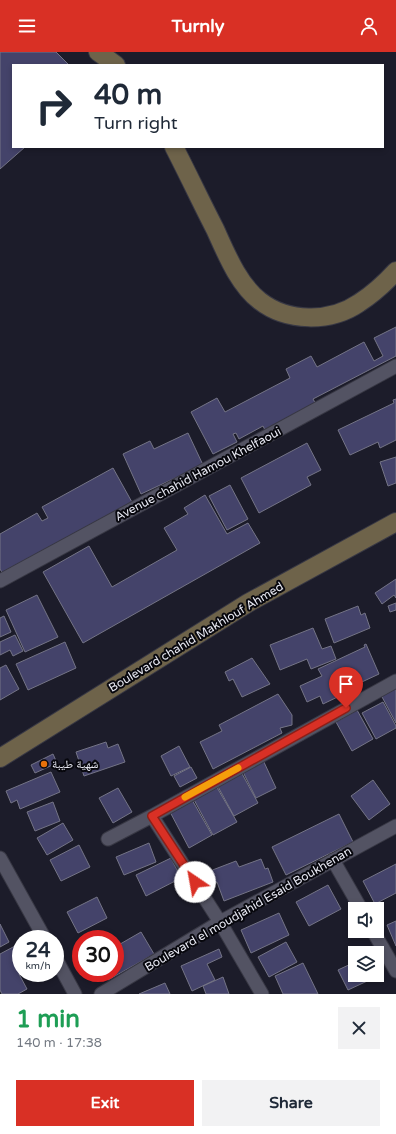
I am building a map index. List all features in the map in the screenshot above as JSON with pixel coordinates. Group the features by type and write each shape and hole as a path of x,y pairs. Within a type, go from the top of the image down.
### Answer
{"main road":[{"path":"98,52 115,64"},
{"path":"174,148 228,256 244,284 259,301 283,314 308,318 333,315 358,304 384,284 396,271"},
{"name":"Boulevard chahid Makhlouf Ahmed","path":"0,758 248,603 396,522"}],"street":[{"name":"Avenue chahid Hamou Khelfaoui","path":"0,582 396,366"},
{"path":"108,839 396,681"},
{"path":"152,816 220,922 262,994"},
{"name":"Boulevard el moudjahid Esaid Boukhenan","path":"101,994 220,922 396,826"},
{"path":"0,858 40,930"},
{"path":"333,860 357,902"},
{"path":"377,938 396,971"},
{"path":"64,974 75,994"}],"building":[{"path":"0,52 56,52 68,64 12,64 12,148 24,148 0,169"},
{"path":"396,327 396,356 313,399 317,406 266,432 263,426 239,439 236,433 233,434 237,442 213,454 191,412 217,398 225,412 290,378 286,369 311,356 317,367 364,342 374,361 383,356 374,338"},
{"path":"396,399 396,440 380,448 378,442 350,455 338,430 394,403 393,400"},
{"path":"188,433 203,465 141,494 123,454 150,441 154,449"},
{"path":"307,443 321,470 307,477 311,485 259,513 241,478"},
{"path":"396,457 396,483 388,486 380,462"},
{"path":"113,468 133,504 4,576 0,569 0,534 37,513 42,521 48,518 42,507"},
{"path":"230,485 248,519 227,530 209,496"},
{"path":"205,495 227,534 248,523 260,543 83,643 43,572 89,546 112,587 177,550 164,528 188,514 184,508"},
{"path":"396,579 396,598 394,595 382,604 375,593"},
{"path":"37,595 58,637 25,652 6,610"},
{"path":"396,603 396,610 390,612 388,606"},
{"path":"358,606 361,615 365,613 370,628 334,643 325,619"},
{"path":"4,616 11,632 0,637 0,618"},
{"path":"313,628 322,649 331,646 336,659 311,669 307,659 280,670 270,645"},
{"path":"15,635 23,651 13,656 10,650 0,655 0,642"},
{"path":"65,642 76,668 28,690 16,664"},
{"path":"366,644 379,674 351,687 352,690 323,704 320,696 307,702 300,686 322,676 318,669 365,647 364,645"},
{"path":"252,658 270,684 242,697 233,679 229,681 225,672"},
{"path":"6,665 19,689 0,700 0,668"},
{"path":"396,687 396,723 381,695"},
{"path":"278,694 292,715 292,725 280,728 282,733 213,769 200,742 222,731 219,725"},
{"path":"383,702 396,728 376,739 362,713"},
{"path":"357,710 373,739 352,751 336,722"},
{"path":"106,742 108,748 118,744 125,762 84,776 76,752"},
{"path":"179,746 190,767 171,776 161,756"},
{"name":"شهية طيبة","path":"53,754 57,763 35,773 31,765"},
{"path":"263,760 276,788 256,798 242,770"},
{"path":"191,767 197,778 180,787 174,776"},
{"path":"240,770 258,803 234,816 216,783"},
{"path":"51,772 60,792 20,809 17,800 11,803 6,791"},
{"path":"373,780 390,804 369,820 351,796"},
{"path":"215,784 237,822 213,835 192,796"},
{"path":"118,788 132,812 113,823 99,798"},
{"path":"191,798 212,835 189,848 169,810"},
{"path":"53,802 60,821 35,831 27,812"},
{"path":"339,814 353,842 286,875 272,847"},
{"path":"63,823 73,840 47,855 37,838"},
{"path":"149,843 156,862 124,875 116,857"},
{"path":"79,845 90,867 61,881 50,860"},
{"path":"171,858 181,878 146,896 136,875"},
{"path":"261,859 265,869 268,868 273,882 224,901 217,882 207,886 202,874 236,861 239,867"},
{"path":"396,864 396,893 379,902 374,902 363,881"},
{"path":"328,885 341,909 309,926 296,902"},
{"path":"97,897 107,918 84,930 76,930 67,912"},
{"path":"279,913 289,935 251,953 241,930"},
{"path":"396,921 396,946 387,925"},
{"path":"0,924 9,942 0,947"},
{"path":"141,932 154,954 124,971 124,942"},
{"path":"286,942 297,962 269,977 258,957"},
{"path":"12,948 12,982 23,982 27,989 18,994 2,994 0,990 0,954"},
{"path":"219,949 222,957 207,964 215,980 192,991 181,966"},
{"path":"303,963 318,994 283,994 275,976"},
{"path":"348,965 348,982 365,982 348,990 338,970"},
{"path":"223,977 229,994 206,994 203,986"},
{"path":"165,983 170,994 139,994"}],"slow traffic":[{"path":"185,797 238,768"}],"place":[{"name":"شهية طيبة","path":"44,764"}],"route":[{"path":"195,882 152,816 346,708"}]}
